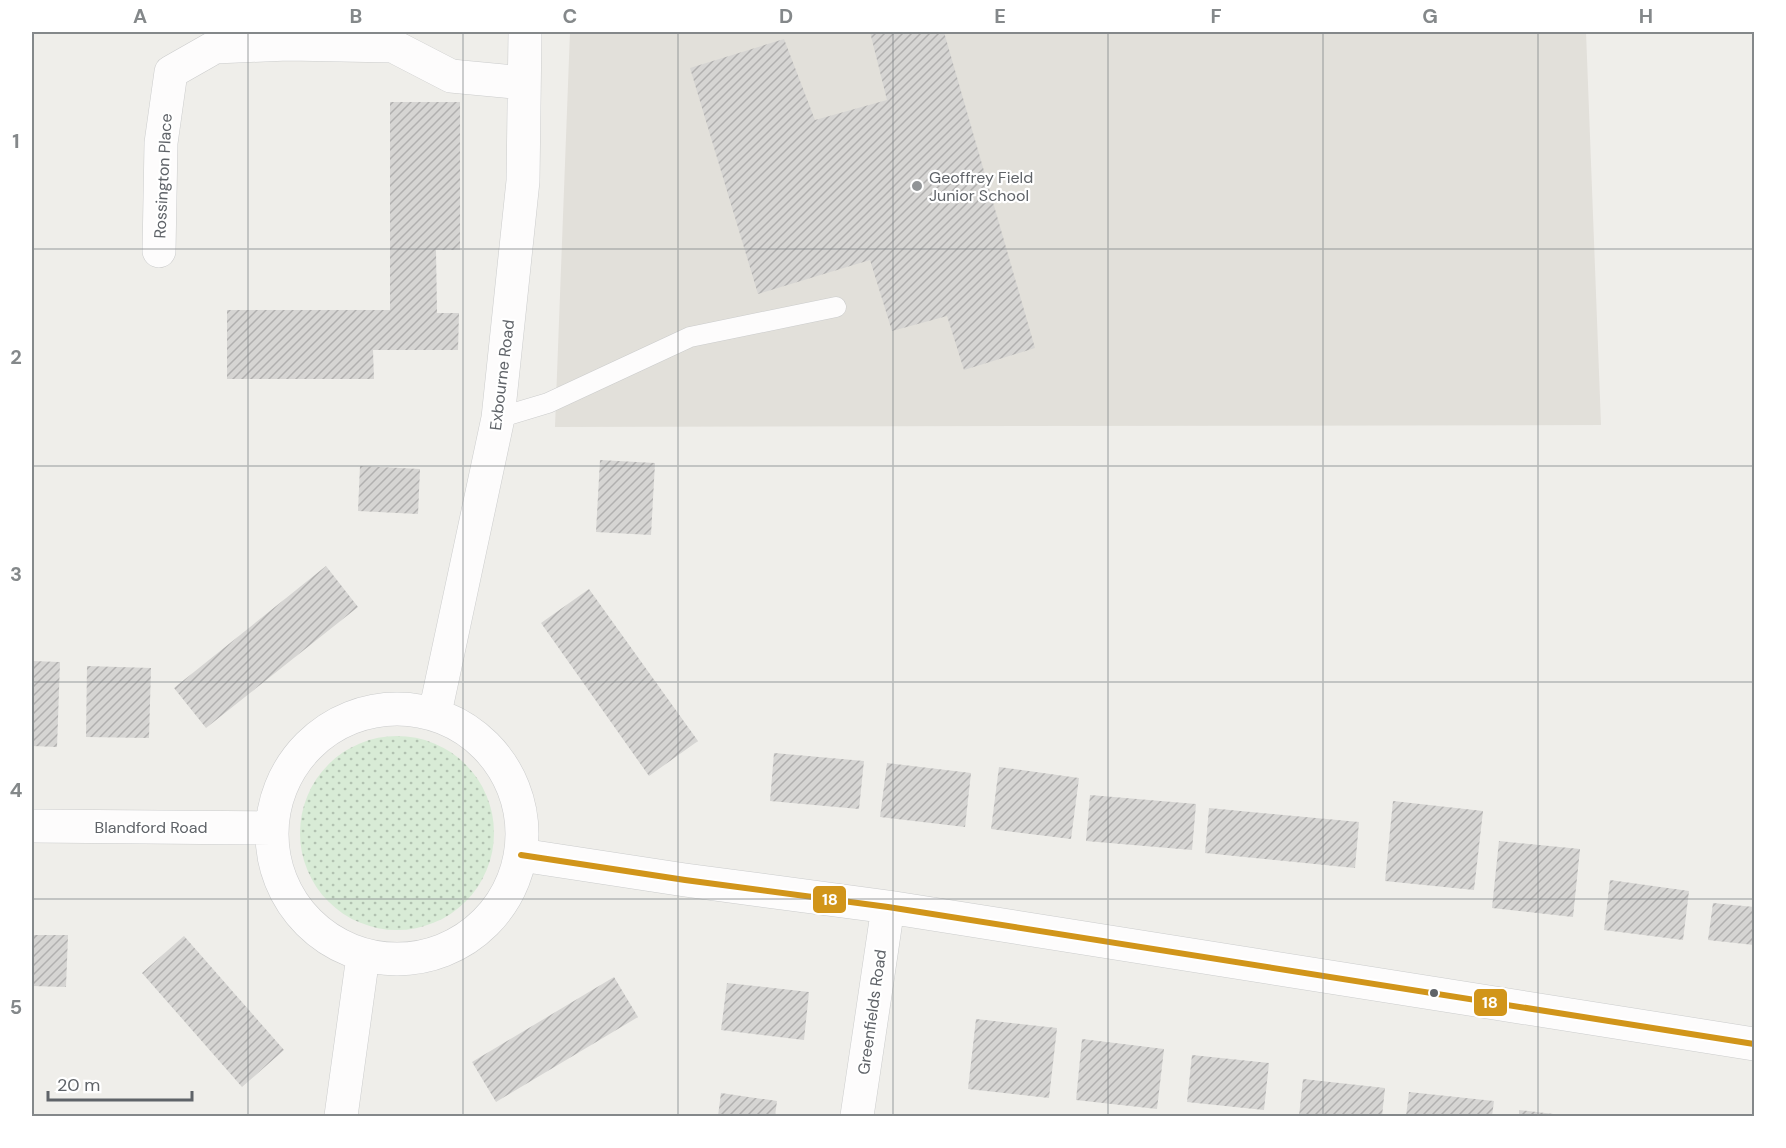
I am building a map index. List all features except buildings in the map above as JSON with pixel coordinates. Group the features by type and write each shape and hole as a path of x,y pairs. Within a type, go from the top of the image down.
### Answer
{"street":[{"name":"Exbourne Road","path":"435,713 498,418 523,181 525,32"},
{"name":"Rossington Place","path":"159,251 161,143 171,72 215,47 288,44 393,46 451,76 524,83"},
{"path":"397,707 435,713 468,729 494,753 512,784 522,819 521,855 507,894 482,927 473,933 446,950 406,960 363,956 325,938 294,908 276,870 271,828 278,790 297,756 325,730 360,713 397,707"},
{"name":"Blandford Road","path":"32,826 271,828"},
{"path":"521,855 888,907 1755,1044"},
{"name":"Greenfields Road","path":"857,1116 888,907"},
{"path":"341,1116 363,956"}],"lane":[{"path":"498,418 548,403 690,337 836,307"}],"shaded area":[{"path":"570,32 1586,32 1601,425 555,427"}],"green space":[{"path":"407,736 443,747 466,764 478,779 487,796 493,814 493,852 487,870 478,887 466,902 451,914 434,923 416,929 387,930 351,919 322,895 311,879 301,852 300,823 311,787 335,758 351,747 378,737"}],"transit line":[{"name":"18","path":"521,855 888,907 1754,1044"}],"place":[{"name":"Geoffrey Field Junior School","path":"917,186"}]}
